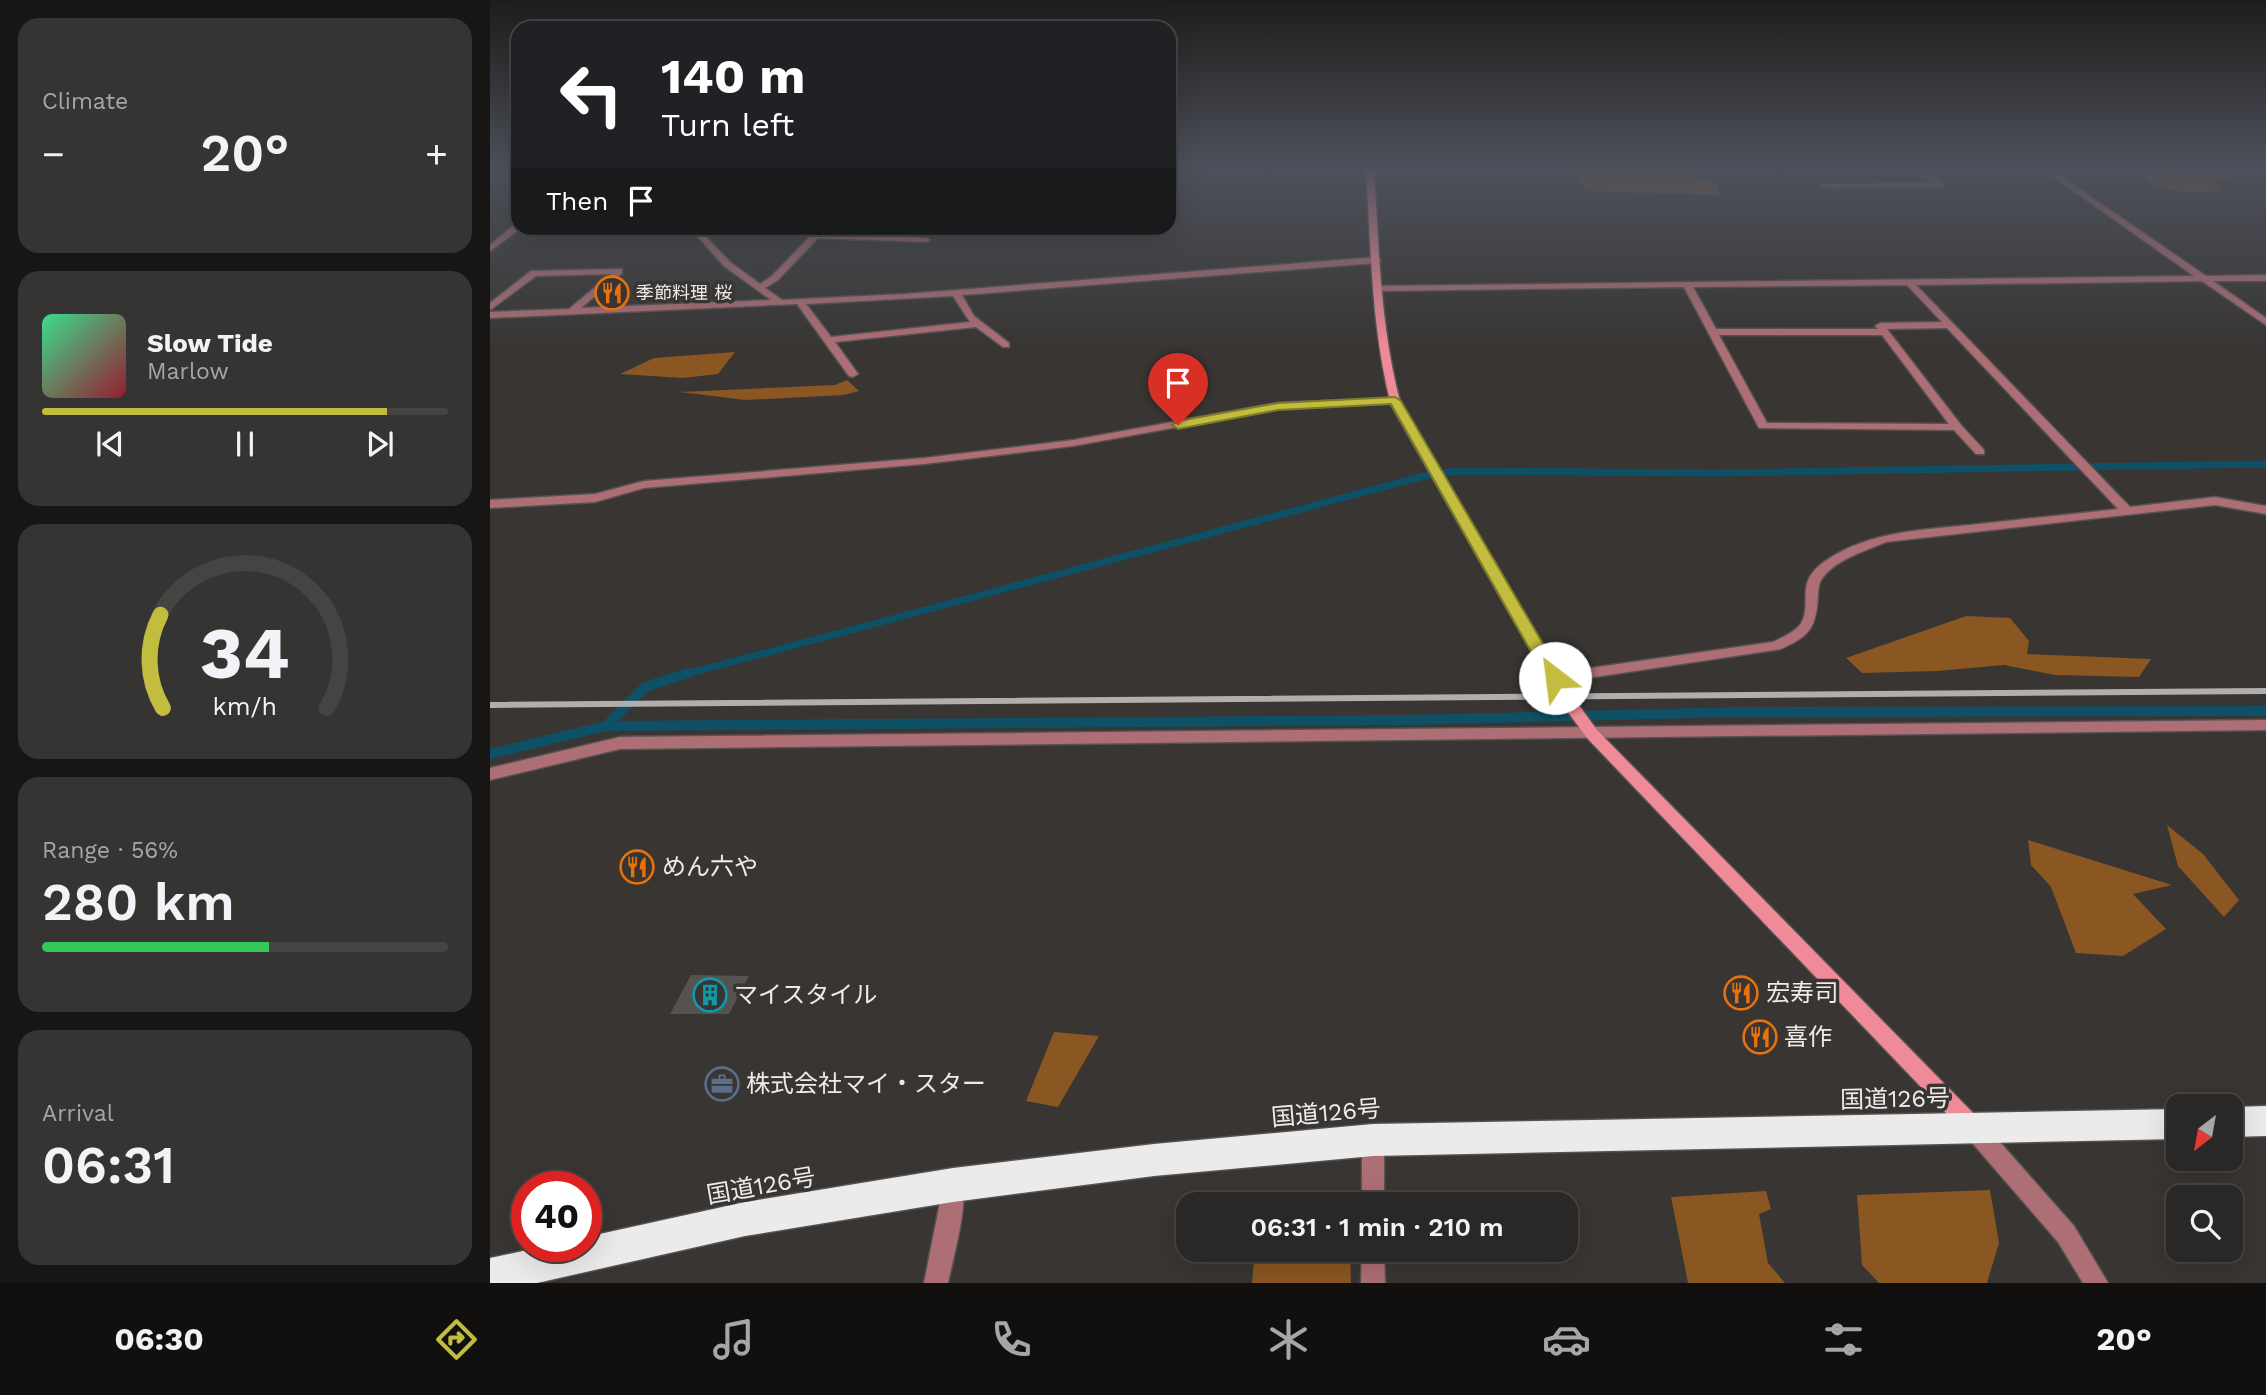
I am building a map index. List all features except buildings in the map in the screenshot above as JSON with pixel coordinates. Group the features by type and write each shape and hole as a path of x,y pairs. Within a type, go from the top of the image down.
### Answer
{"highway":[{"path":"2244,1122 2266,1121"},
{"name":"国道126号","path":"490,1276 746,1219 953,1185 1154,1160 1373,1140 2166,1124"}],"street":[{"path":"1375,228 1377,288 1389,384 1395,401 1569,703 1591,732 1975,1129 2066,1234 2096,1283"},
{"path":"2131,228 2266,322"},
{"path":"490,250 511,232"},
{"path":"700,235 727,264 782,304"},
{"path":"760,287 775,278 815,235"},
{"path":"858,235 926,240"},
{"path":"490,315 801,303 1377,260"},
{"path":"490,307 534,273 619,271 570,313"},
{"path":"1377,288 2266,278"},
{"path":"1909,282 2127,511"},
{"path":"1687,284 1763,426 1957,427"},
{"path":"956,293 970,318 1006,345"},
{"path":"801,303 853,374"},
{"path":"828,340 981,324"},
{"path":"1951,325 1880,326 1957,427 1980,452"},
{"path":"1714,332 1884,332"},
{"path":"490,504 595,498 644,485 924,461 1059,445 1278,406 1395,401"},
{"path":"1555,678 1776,646 1797,639 1810,621 1813,588 1819,573 1851,552 1884,539 2215,501 2266,510"},
{"path":"490,774 620,743 2266,725"},
{"path":"1373,1140 1373,1192"},
{"path":"936,1283 950,1217 953,1185"},
{"path":"1373,1262 1373,1283"}],"shaded area":[{"path":"735,352 718,374 683,378 620,374 654,358"},
{"path":"847,380 859,391 844,395 745,400 680,392 835,385"},
{"path":"1966,616 2010,618 2029,641 2027,654 2151,659 2139,677 2055,675 2004,665 1937,671 1862,673 1846,658"},
{"path":"2167,825 2203,854 2239,900 2224,917 2178,866"},
{"path":"2028,840 2172,885 2133,894 2166,929 2123,956 2076,953 2051,887 2031,865"},
{"path":"1054,1032 1099,1036 1058,1107 1026,1101"},
{"path":"1990,1190 1999,1243 1987,1283 1879,1283 1862,1265 1857,1195"},
{"path":"1766,1191 1771,1209 1759,1214 1768,1263 1785,1283 1688,1283 1671,1197"},
{"path":"1254,1262 1350,1262 1351,1283 1252,1283"}],"waterway":[{"path":"683,675 1424,476 1458,471 1716,473 2266,464 2251,464"},
{"path":"606,726 645,687 688,673"},
{"path":"606,726 1407,720 1739,712 2266,711"},
{"path":"490,754 606,726"}],"railway":[{"path":"490,705 2266,691"}],"place":[{"name":"季節料理 桜","path":"612,293"},
{"name":"めん六や","path":"637,867"},
{"name":"宏寿司","path":"1741,993"},
{"name":"マイスタイル","path":"710,995"},
{"name":"喜作","path":"1760,1037"},
{"name":"株式会社マイ・スター","path":"722,1084"}],"route":[{"path":"1178,425 1278,406 1395,401 1555,678"}]}
